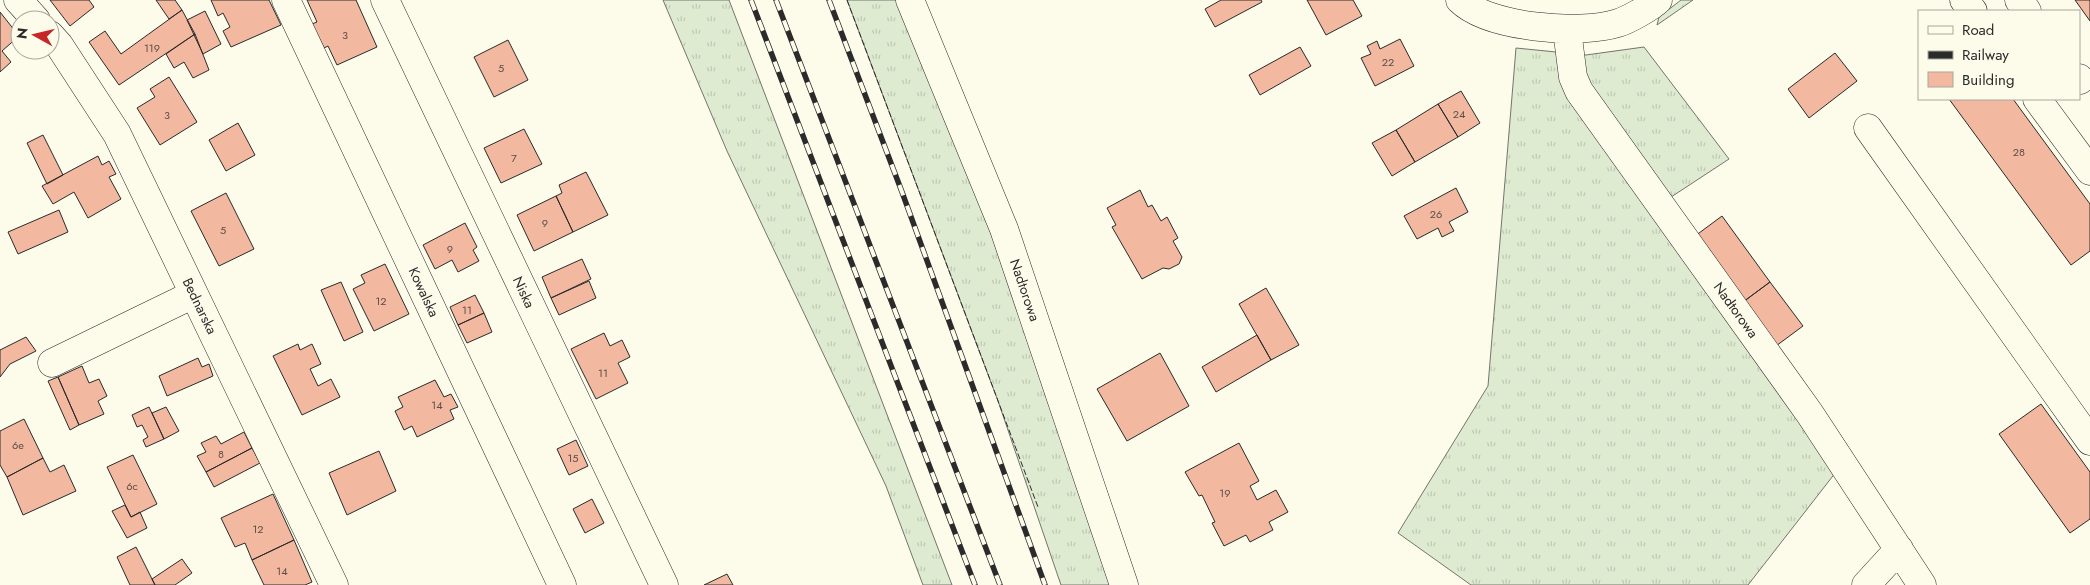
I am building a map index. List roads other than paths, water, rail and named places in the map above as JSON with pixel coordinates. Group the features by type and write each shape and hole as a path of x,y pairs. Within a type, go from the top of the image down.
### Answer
{"street":[{"path":"18,0 27,10"},
{"name":"Kowalska","path":"286,0 562,585"},
{"name":"Niska","path":"385,0 664,585"},
{"name":"Nadtorowa","path":"910,0 1004,229 1124,585"},
{"path":"1460,0 1468,8 1513,24 1567,30 1618,23 1658,0"},
{"path":"1964,0 1972,10"},
{"name":"Nadtorowa","path":"1567,30 1573,77 1579,91 1810,414 1922,585"},
{"name":"Bednarska","path":"60,47 117,134 334,585"},
{"path":"2038,100 2090,171"},
{"path":"1868,128 2090,441"},
{"path":"52,363 194,294"},
{"path":"1866,585 1899,548"}],"railway":[{"path":"751,0 975,585"},
{"path":"776,0 1000,585"},
{"path":"829,0 902,192 1045,585"}]}
